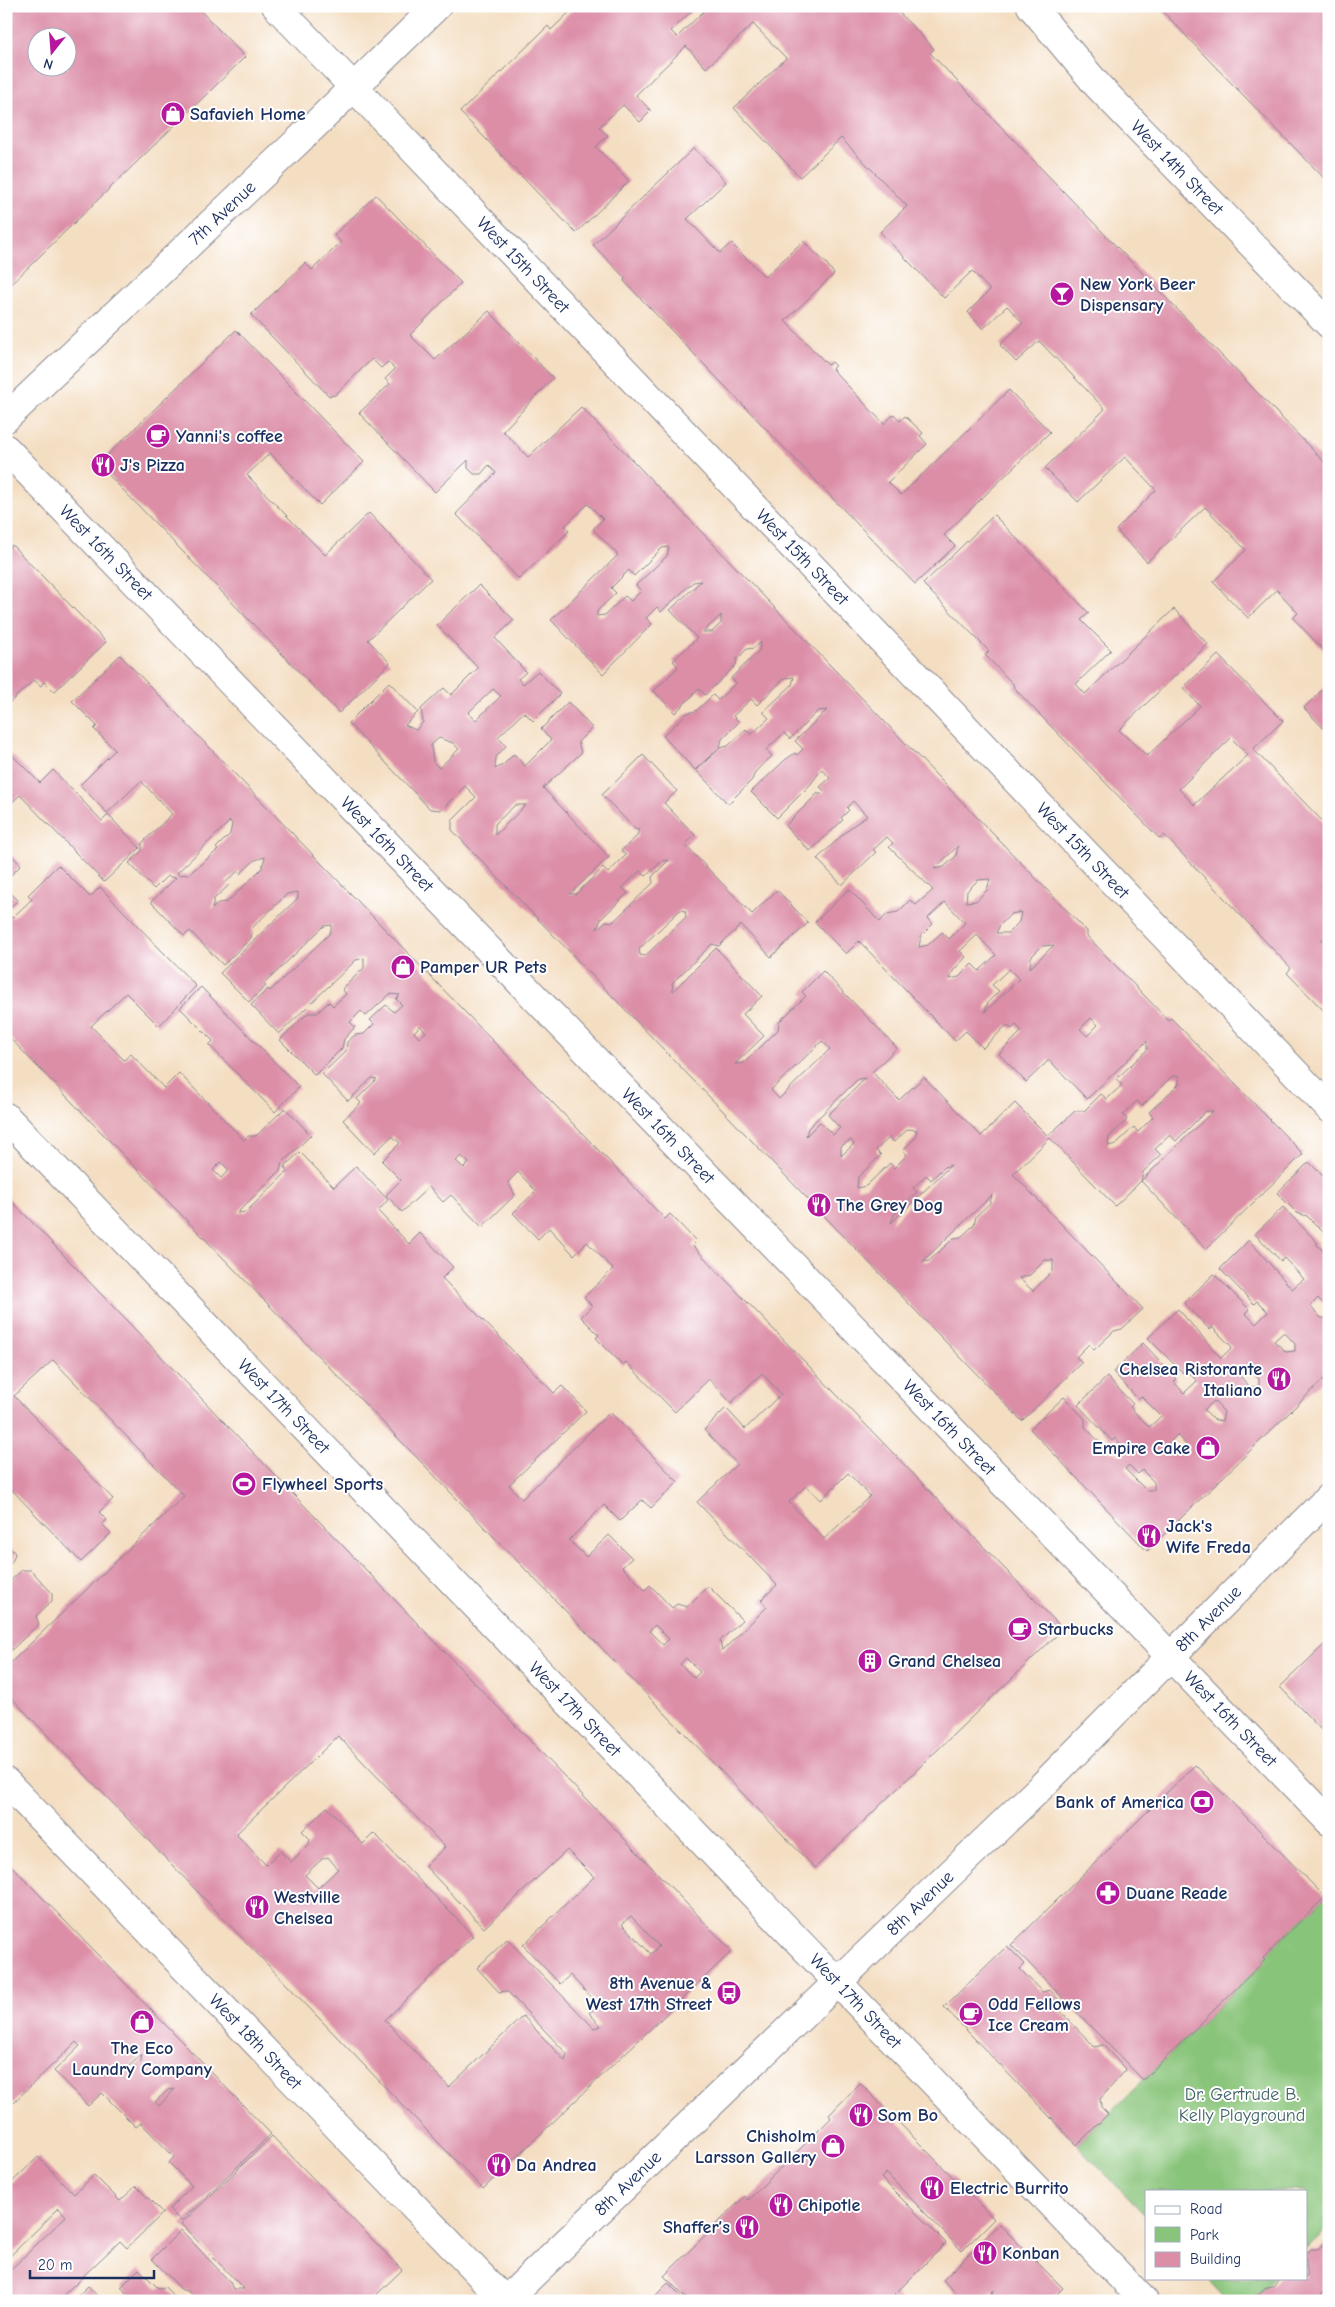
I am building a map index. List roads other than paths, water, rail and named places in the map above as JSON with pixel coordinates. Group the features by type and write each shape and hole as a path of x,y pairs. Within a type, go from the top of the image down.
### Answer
{"street":[{"name":"West 15th Street","path":"276,6 1329,1108"},
{"name":"7th Avenue","path":"6,418 437,6"},
{"name":"West 14th Street","path":"1031,6 1098,86 1329,324"},
{"name":"West 16th Street","path":"6,449 1329,1821"},
{"name":"West 17th Street","path":"6,1117 1144,2301"},
{"name":"8th Avenue","path":"505,2301 1042,1786 1329,1497"},
{"name":"West 18th Street","path":"6,1782 505,2301"}],"place":[{"name":"Safavieh Home","path":"173,114"},
{"name":"New York Beer Dispensary","path":"1062,294"},
{"name":"Yanni's coffee","path":"158,436"},
{"name":"J's Pizza","path":"103,465"},
{"name":"Pamper UR Pets","path":"403,967"},
{"name":"The Grey Dog","path":"819,1205"},
{"name":"Chelsea Ristorante Italiano","path":"1279,1379"},
{"name":"Empire Cake","path":"1208,1448"},
{"name":"Flywheel Sports","path":"244,1484"},
{"name":"Jack's Wife Freda","path":"1149,1536"},
{"name":"Starbucks","path":"1020,1629"},
{"name":"Grand Chelsea","path":"870,1661"},
{"name":"Bank of America","path":"1202,1802"},
{"name":"Duane Reade","path":"1108,1893"},
{"name":"Westville Chelsea","path":"257,1907"},
{"name":"8th Avenue & West 17th Street","path":"729,1993"},
{"name":"Odd Fellows Ice Cream","path":"971,2014"},
{"name":"The Eco Laundry Company","path":"142,2022"},
{"name":"Som Bo","path":"861,2115"},
{"name":"Chisholm Larsson Gallery","path":"833,2146"},
{"name":"Da Andrea","path":"499,2165"},
{"name":"Electric Burrito","path":"932,2188"},
{"name":"Chipotle","path":"781,2205"},
{"name":"Shaffer’s","path":"747,2227"},
{"name":"Konban","path":"985,2253"}],"park label":[{"name":"Dr. Gertrude B. Kelly Playground","path":"1242,2104"}]}
